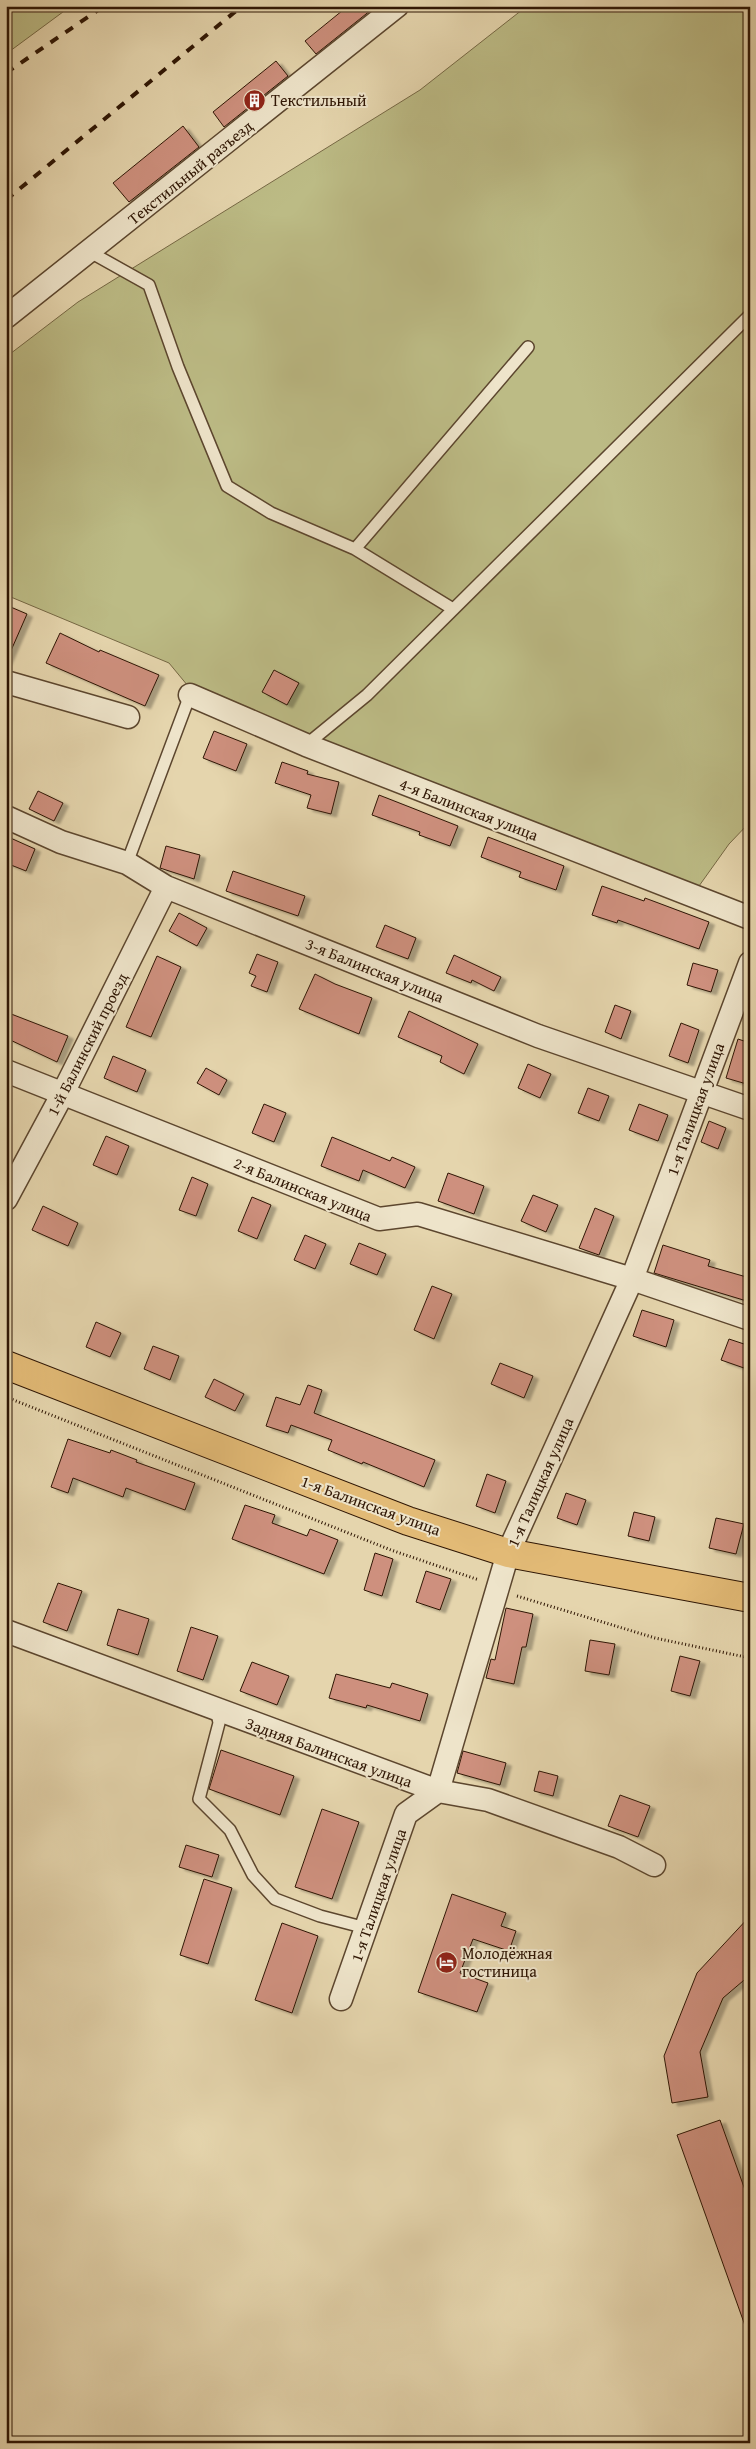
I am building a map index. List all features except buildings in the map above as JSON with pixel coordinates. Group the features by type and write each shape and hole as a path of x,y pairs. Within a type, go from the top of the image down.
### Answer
{"main road":[{"name":"1-я Балинская улица","path":"6,1364 408,1520 508,1553 750,1598"}],"street":[{"name":"Текстильный разъезд","path":"6,317 397,6"},
{"path":"6,682 128,718"},
{"name":"4-я Балинская улица","path":"190,695 306,745 750,918"},
{"name":"3-я Балинская улица","path":"6,818 61,842 127,864 166,887 538,1036 750,1109"},
{"name":"1-й Балинский проезд","path":"6,1199 62,1095 166,887"},
{"name":"1-я Талицкая улица","path":"341,1999 406,1814 438,1792 508,1553 632,1280 750,963"},
{"name":"2-я Балинская улица","path":"6,1071 62,1095 378,1219 418,1214 632,1280 750,1319"},
{"name":"Задняя Балинская улица","path":"6,1631 438,1792 488,1800 619,1847 654,1866"}],"lane":[{"path":"90,252 149,285 178,366 227,486 271,513 354,550 453,609"},
{"path":"306,745 367,695 750,315"},
{"path":"354,550 528,346"},
{"path":"127,864 190,695"},
{"path":"216,1708 219,1723 199,1799 230,1830 253,1875 275,1899 320,1916 366,1928"}],"path":[{"path":"6,1397 391,1550 524,1599 656,1638 750,1658"}],"shaded area":[{"path":"6,6 71,6 6,54"},
{"path":"527,6 750,6 750,822 729,844 694,893 188,686 169,663 6,595 6,357 78,302 420,90"}],"railway":[{"path":"6,73 104,6"},
{"path":"6,200 242,6"}],"place":[{"name":"Текстильный","path":"255,100"},
{"name":"Молодёжная гостиница","path":"446,1962"}]}
